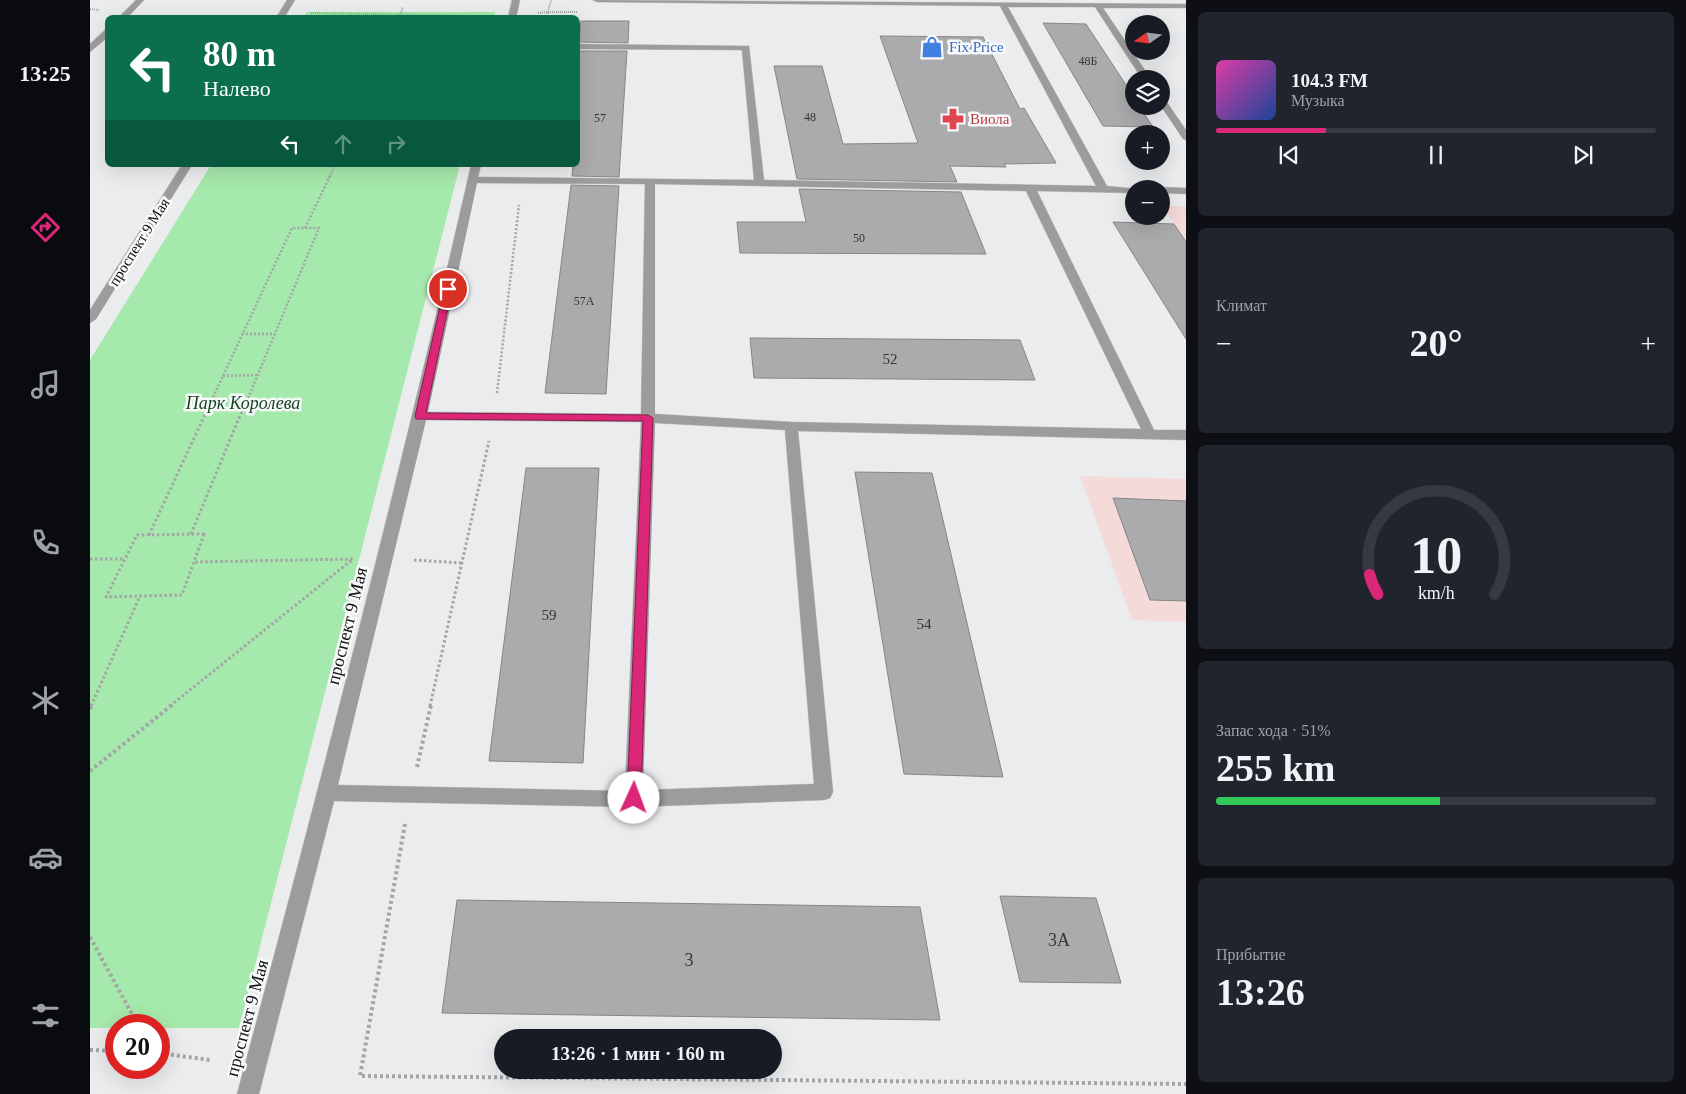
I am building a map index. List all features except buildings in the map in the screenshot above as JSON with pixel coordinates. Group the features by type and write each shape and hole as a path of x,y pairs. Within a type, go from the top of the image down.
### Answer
{"street":[{"path":"125,15 140,0"},
{"path":"282,15 291,0"},
{"path":"513,15 516,0"},
{"path":"597,0 1184,5"},
{"path":"1003,4 1103,189"},
{"path":"1097,4 1141,70"},
{"path":"91,47 105,35"},
{"path":"580,46 746,48 759,183"},
{"path":"1170,113 1186,137"},
{"name":"проспект 9 Мая","path":"90,319 186,167"},
{"path":"474,173 522,180 1125,190"},
{"name":"проспект 9 Мая","path":"248,1094 327,792 420,416 474,173"},
{"path":"634,798 648,418 650,182"},
{"path":"1030,188 1150,435"},
{"path":"1170,190 1186,191"},
{"path":"420,416 648,418 790,426 1186,435"},
{"path":"327,792 634,798 824,792 790,426"}],"path":[{"path":"548,12 551,0"},
{"path":"400,15 403,8"},
{"path":"306,228 334,167"},
{"path":"522,180 494,417 410,794 360,1076 1186,1084"},
{"path":"149,535 292,228 319,228 191,534"},
{"path":"242,334 275,334"},
{"path":"222,376 257,375"},
{"path":"204,534 182,594 106,597 137,535 149,535 204,534"},
{"path":"90,559 125,559"},
{"path":"90,771 353,559 194,562"},
{"path":"90,710 140,596"},
{"path":"90,937 132,1014"},
{"path":"90,1050 105,1051"},
{"path":"170,1055 210,1060"}],"shaded area":[{"path":"1170,206 1186,206 1186,242 1170,218"},
{"path":"1080,476 1186,479 1186,622 1132,620"}],"green space":[{"path":"307,12 495,12 494,15 305,15"},
{"name":"Парк Королева","path":"210,167 458,167 459,169 239,1028 170,1028 170,1014 105,1014 105,1028 90,1028 90,360"}],"place":[{"name":"Fix Price","path":"932,47"},
{"name":"Виола","path":"953,119"}],"route":[{"path":"448,289 420,416 648,418 634,798"}]}
